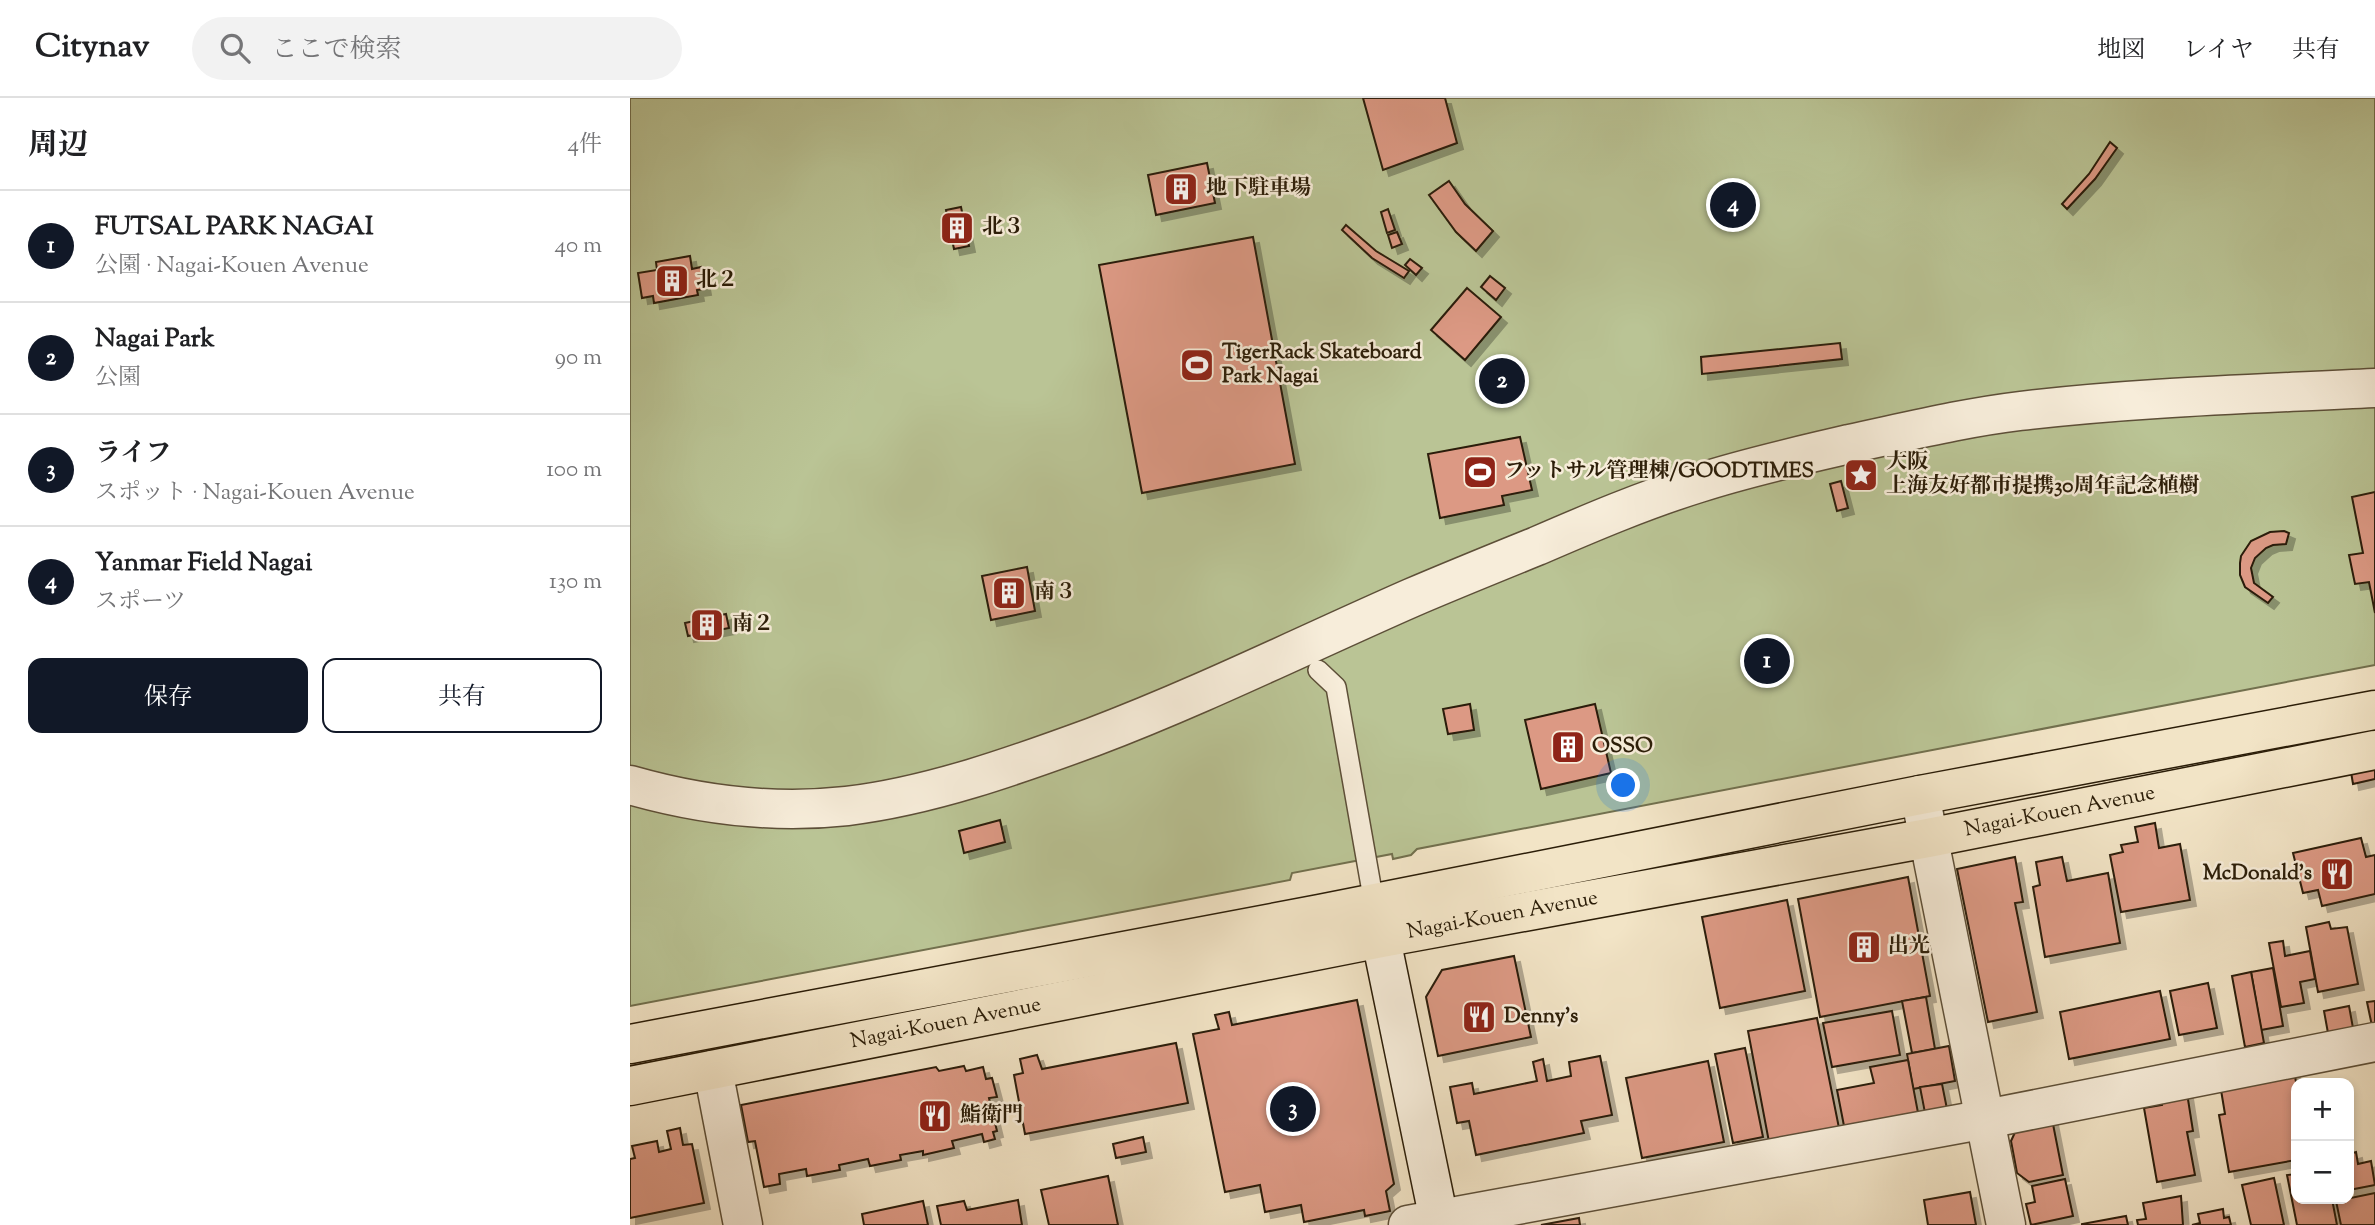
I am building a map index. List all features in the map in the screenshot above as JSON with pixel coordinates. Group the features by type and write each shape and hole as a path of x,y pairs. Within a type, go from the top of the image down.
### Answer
{"highway":[{"name":"Nagai-Kouen Avenue","path":"630,1086 713,1070 1378,921 1920,795 2375,710"},
{"name":"Nagai-Kouen Avenue","path":"630,1044 1378,921 1928,838 2375,750"}],"street":[{"path":"630,785 701,803 770,808 846,806 897,797 961,781 1056,751 1191,699 1410,599 1580,528 1698,483 1802,455 1909,431 2015,412 2142,399 2375,388"},
{"path":"1920,795 2006,1225"},
{"path":"1378,921 1429,1223 1986,1119 2375,1042"},
{"path":"713,1070 743,1225"}],"lane":[{"path":"1318,670 1336,687 1378,921"}],"green space":[{"path":"630,98 2375,98 2375,665 1417,849 1411,855 1393,859 1392,854 1292,873 1290,880 630,1006"}],"building":[{"path":"1363,98 1445,98 1457,143 1383,170"},
{"path":"2110,142 2117,148 2095,179 2067,209 2062,204 2089,174"},
{"name":"地下駐車場","path":"1207,163 1215,203 1156,215 1148,175"},
{"path":"1449,181 1465,204 1493,231 1476,251 1456,232 1429,195"},
{"name":"北３","path":"961,207 969,246 954,249 946,210"},
{"path":"1388,209 1395,230 1387,233 1381,212"},
{"path":"1346,225 1376,251 1409,271 1404,278 1372,258 1342,230"},
{"path":"1397,232 1402,244 1392,248 1388,235"},
{"name":"TigerRack Skateboard Park Nagai","path":"1253,237 1295,464 1142,493 1099,265"},
{"name":"北２","path":"690,256 692,269 701,267 705,289 697,290 698,295 654,303 653,296 642,298 638,273 657,270 656,262"},
{"path":"1410,259 1422,268 1416,275 1405,265"},
{"path":"1490,276 1505,288 1496,300 1481,287"},
{"path":"1467,288 1501,317 1465,360 1431,330"},
{"path":"1840,343 1842,359 1702,374 1701,357"},
{"name":"フットサル管理棟/GOODTIMES","path":"1520,437 1532,490 1502,496 1504,505 1440,518 1428,454"},
{"path":"1841,481 1848,508 1837,511 1830,484"},
{"path":"2375,492 2375,613 2369,582 2355,584 2349,555 2363,553 2352,497"},
{"path":"2270,532 2289,533 2286,544 2266,548 2255,558 2251,568 2254,583 2273,597 2268,603 2245,587 2240,575 2241,556 2251,541"},
{"name":"南３","path":"1027,567 1035,611 991,620 982,576"},
{"name":"南２","path":"726,614 729,628 688,636 685,623"},
{"path":"1470,704 1474,730 1448,734 1443,709"},
{"name":"OSSO","path":"1595,704 1611,773 1541,789 1525,720"},
{"path":"2375,767 2375,779 2353,784 2351,772"},
{"path":"1000,820 1005,842 964,853 959,831"},
{"path":"2155,823 2159,848 2180,844 2190,900 2121,912 2110,855 2123,852 2121,845 2138,842 2135,827"},
{"name":"McDonald's","path":"2361,838 2366,857 2375,855 2375,894 2322,906 2318,890 2303,893 2293,853"},
{"path":"2015,857 2023,902 2015,903 2037,1012 1988,1022 1957,869"},
{"path":"2062,857 2067,881 2108,873 2120,943 2045,957 2033,887 2040,885 2036,862"},
{"name":"出光","path":"1908,877 1930,996 1820,1017 1798,899"},
{"path":"1787,900 1805,991 1720,1008 1702,917"},
{"path":"2329,922 2331,929 2347,927 2358,984 2318,992 2306,927"},
{"path":"2283,941 2285,956 2310,951 2315,979 2300,982 2304,1003 2281,1007 2269,943"},
{"name":"Denny's","path":"1514,956 1531,1037 1438,1056 1426,997 1442,970"},
{"path":"2273,968 2283,1026 2261,1030 2251,972"},
{"path":"2251,972 2264,1043 2245,1047 2232,976"},
{"path":"2208,983 2217,1028 2179,1035 2170,991"},
{"path":"2160,991 2170,1039 2069,1059 2060,1012"},
{"path":"1926,997 1935,1049 1912,1053 1902,1001"},
{"path":"1357,1000 1394,1184 1386,1191 1390,1211 1365,1216 1364,1210 1304,1222 1301,1205 1265,1212 1260,1185 1225,1192 1193,1034 1219,1029 1215,1015 1229,1012 1232,1025"},
{"path":"2375,1001 2375,1025 2372,1026 2367,1002"},
{"path":"2349,1006 2353,1028 2328,1033 2324,1011"},
{"path":"1892,1011 1900,1055 1832,1067 1823,1023"},
{"path":"1817,1018 1839,1128 1769,1142 1748,1031"},
{"path":"1176,1043 1188,1103 1025,1134 1014,1075 1023,1073 1020,1059 1037,1055 1042,1069"},
{"path":"1949,1046 1955,1081 1913,1089 1907,1054"},
{"path":"1745,1048 1763,1137 1733,1143 1715,1054"},
{"path":"1600,1056 1612,1115 1581,1121 1584,1133 1476,1155 1469,1121 1457,1123 1450,1087 1472,1083 1474,1094 1537,1081 1533,1062 1543,1059 1547,1081 1571,1076 1569,1062"},
{"path":"1908,1060 1919,1118 1845,1131 1837,1090 1874,1083 1870,1067"},
{"path":"1708,1061 1724,1142 1642,1158 1626,1078"},
{"path":"964,1066 966,1071 983,1067 986,1079 992,1078 997,1097 989,1098 997,1131 993,1132 995,1139 984,1142 982,1134 952,1141 954,1148 923,1155 923,1151 900,1155 901,1160 870,1166 868,1159 839,1165 840,1170 807,1176 806,1169 779,1174 780,1184 764,1187 755,1141 748,1142 741,1105 936,1067 939,1071"},
{"path":"2294,1071 2295,1078 2291,1078 2291,1161 2229,1172 2219,1115 2225,1114 2220,1084"},
{"path":"1942,1084 1947,1109 1925,1113 1920,1087"},
{"path":"2187,1093 2193,1131 2187,1132 2195,1175 2157,1182 2144,1108 2162,1105 2161,1097"},
{"path":"2052,1119 2063,1175 2029,1182 2017,1173 2011,1141 2018,1126"},
{"path":"680,1128 683,1145 692,1144 704,1203 630,1218 630,1159 635,1158 632,1146 657,1141 659,1152 671,1149 667,1131"},
{"path":"1143,1137 1146,1152 1116,1158 1113,1144"},
{"path":"2354,1153 2358,1164 2371,1161 2375,1185 2354,1189"},
{"path":"2287,1175 2291,1175 2291,1195"},
{"path":"1108,1176 1118,1225 1049,1225 1041,1190"},
{"path":"2274,1178 2284,1225 2251,1225 2242,1185"},
{"path":"2065,1179 2073,1216 2031,1225 2026,1204 2035,1202 2032,1186"},
{"path":"1970,1192 1976,1225 1928,1225 1924,1200"},
{"path":"2375,1193 2375,1225 2341,1225 2337,1204 2354,1204 2354,1197"},
{"path":"2181,1196 2183,1225 2138,1225 2137,1220 2146,1219 2143,1203"},
{"path":"1018,1200 1022,1225 941,1225 937,1206 964,1201 967,1210"},
{"path":"923,1201 928,1225 864,1225 862,1214"},
{"path":"2293,1204 2333,1204 2337,1225 2297,1225"},
{"path":"2223,1209 2224,1218 2229,1217 2231,1225 2192,1225 2200,1223 2198,1214"},
{"path":"2126,1216 2128,1225 2082,1225 2082,1224"},
{"path":"1579,1218 1580,1225 1541,1225"}],"place":[{"name":"地下駐車場","path":"1181,189"},
{"name":"Yanmar Field Nagai","path":"1733,205"},
{"name":"北３","path":"957,228"},
{"name":"北２","path":"672,281"},
{"name":"TigerRack Skateboard Park Nagai","path":"1197,365"},
{"name":"Nagai Park","path":"1502,381"},
{"name":"フットサル管理棟/GOODTIMES","path":"1480,472"},
{"name":"大阪 上海友好都市提携30周年記念植樹","path":"1861,475"},
{"name":"南３","path":"1009,593"},
{"name":"南２","path":"707,625"},
{"name":"FUTSAL PARK NAGAI","path":"1767,661"},
{"name":"OSSO","path":"1568,747"},
{"name":"McDonald's","path":"2337,874"},
{"name":"出光","path":"1864,947"},
{"name":"Denny's","path":"1479,1017"},
{"name":"ライフ","path":"1293,1109"},
{"name":"鮨衛門","path":"935,1116"}]}
